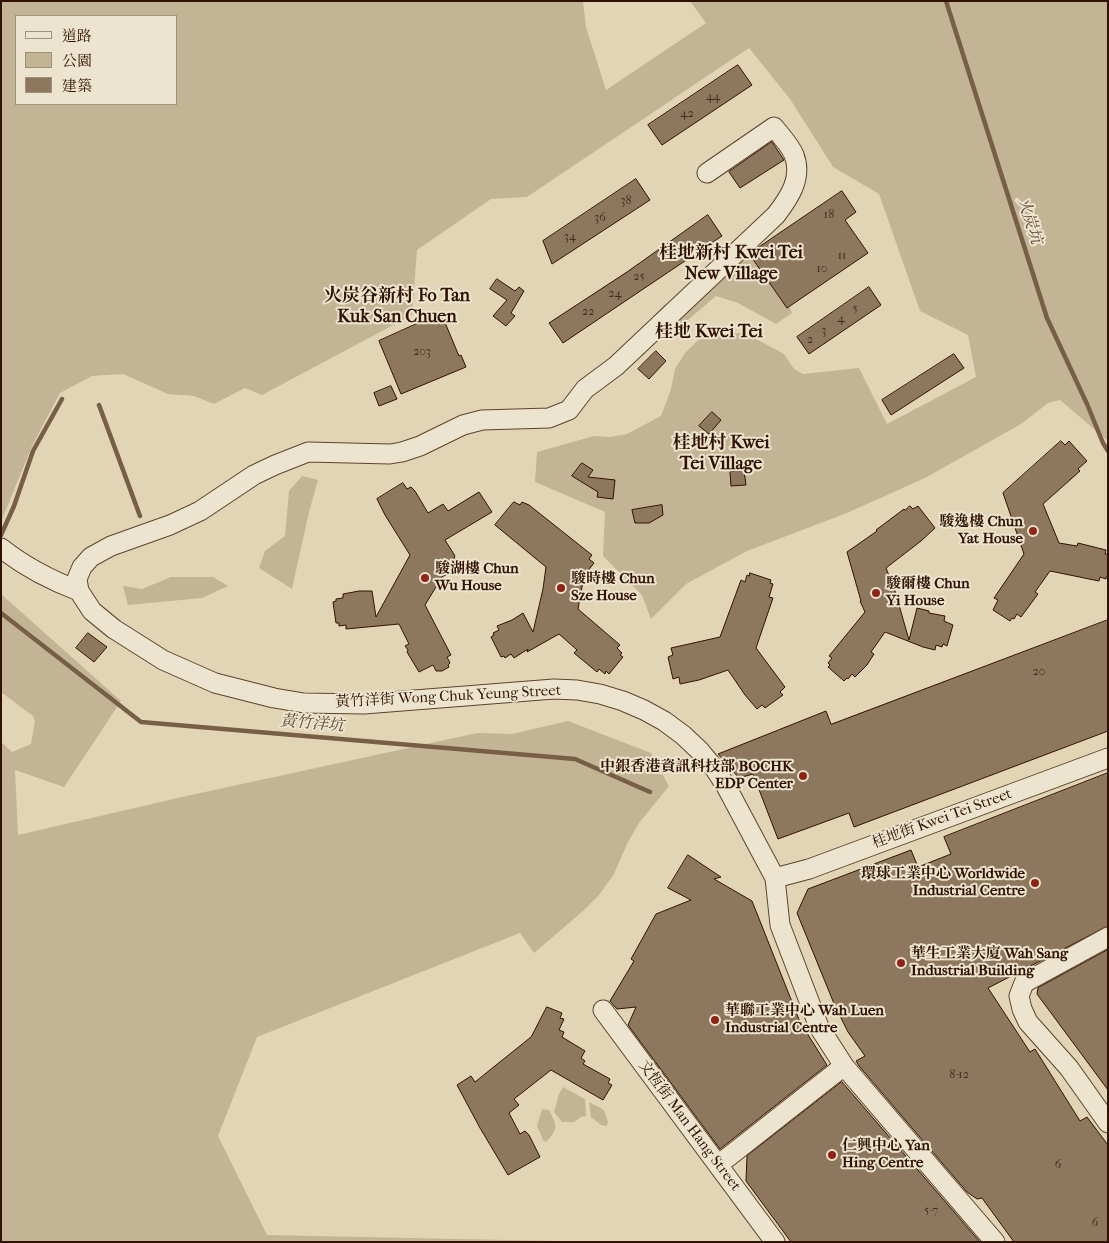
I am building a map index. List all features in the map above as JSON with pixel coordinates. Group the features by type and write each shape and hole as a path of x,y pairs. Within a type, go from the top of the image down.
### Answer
{"street":[{"path":"1,548 32,570 54,582 78,591 77,579 82,567 91,557 111,546 170,525 200,510 254,475 285,460 308,452 390,454 402,452 420,446 463,425 482,420 549,418 569,410 585,389 616,366 776,216 790,198 795,186 796,176 794,155 774,127 707,173"},
{"name":"黃竹洋街 Wong Chuk Yeung Street","path":"78,591 92,611 122,634 163,660 215,683 274,698 311,703 364,704 554,689 592,693 623,701 664,721 700,751 726,786 775,878 780,925 819,1027 844,1066 995,1242"},
{"name":"桂地街 Kwei Tei Street","path":"775,878 809,869 1108,758"},
{"path":"1108,937 1024,983 1019,996 1028,1022 1069,1068 1108,1123"},
{"name":"文恆街 Man Hang Street","path":"603,1010 775,1242"},
{"path":"718,1165 844,1066"}],"green space":[{"path":"1,1 583,1 586,27 606,90 706,23 690,1 1108,1 1108,441 1060,400 1048,403 1021,424 925,478 847,513 747,551 686,584 651,619 642,595 603,556 605,512 535,482 537,452 594,436 609,437 627,434 661,416 671,389 675,369 685,353 698,340 719,334 745,333 784,354 794,369 803,374 859,368 887,424 976,377 968,335 920,311 879,194 833,167 790,99 749,48 527,197 491,199 417,250 412,315 262,395 245,388 214,404 194,396 168,394 123,374 92,376 60,393 32,446 1,522"},
{"path":"750,248 781,288 792,313 776,324 738,303 716,296 675,331 647,323 664,305 720,278"},
{"path":"302,476 318,480 292,589 259,568 265,551 285,536 289,491"},
{"path":"171,577 213,577 228,586 202,598 128,605 123,586 142,589"},
{"path":"1,594 121,701 64,787 15,770 18,835 182,797 477,733 512,734 568,721 651,753 669,786 639,823 628,842 614,874 599,895 583,911 534,953 520,933 257,1037 218,1136 267,1235 603,1242 1,1242 1,742 12,752 31,744 35,721 33,716 1,692"},
{"path":"563,1087 585,1099 586,1116 574,1122 562,1122 554,1112"},
{"path":"589,1102 604,1110 608,1122 607,1126 601,1125 591,1117"},
{"path":"542,1109 549,1110 555,1123 555,1130 546,1142 543,1140 537,1126"}],"building":[{"path":"738,65 752,85 662,145 648,125"},
{"path":"772,142 784,160 740,188 729,172"},
{"path":"636,179 650,200 552,264 543,241"},
{"path":"842,191 856,212 845,220 868,253 787,308 750,255"},
{"path":"708,215 722,236 563,343 549,323 627,272"},
{"path":"497,279 515,291 519,287 524,291 511,313 515,316 506,326 493,316 507,300 490,289"},
{"path":"869,287 881,305 809,354 797,337"},
{"path":"441,313 459,356 461,355 466,367 401,394 379,341"},
{"path":"656,351 666,361 649,379 638,369"},
{"path":"954,354 964,368 891,415 882,400"},
{"path":"391,386 397,399 379,406 374,393"},
{"path":"712,412 721,420 709,434 699,426"},
{"name":"駿逸樓 Chun Yat House","path":"1061,441 1065,445 1069,441 1087,461 1078,469 1080,471 1043,504 1059,543 1077,546 1078,543 1106,550 1105,554 1108,554 1108,577 1106,579 1100,577 1099,581 1050,571 1035,592 1038,594 1021,617 1017,614 1010,621 993,610 998,600 994,598 1024,554 1003,493"},
{"path":"582,463 593,470 588,477 615,480 613,499 597,497 598,492 572,476"},
{"path":"744,471 746,485 731,486 730,472"},
{"name":"駿湖樓 Chun Wu House","path":"403,483 407,489 411,487 415,491 428,513 443,504 448,511 479,492 492,512 445,540 457,561 453,564 456,569 442,577 425,605 451,655 447,657 450,663 449,667 442,671 436,671 433,665 419,672 407,652 408,650 405,646 409,644 399,624 346,629 346,625 339,626 339,623 336,623 333,602 336,599 343,598 343,594 359,591 372,591 376,617 410,555 377,499"},
{"name":"駿時樓 Chun Sze House","path":"514,502 520,505 522,502 529,505 592,555 589,559 594,563 584,576 578,609 620,645 617,648 623,657 609,674 606,671 605,674 599,669 597,672 574,653 577,650 559,634 514,658 511,654 505,658 504,656 501,657 491,637 494,635 493,633 499,630 497,626 523,613 533,632 546,567 495,525"},
{"path":"662,505 663,515 649,523 635,523 632,510"},
{"name":"駿爾樓 Chun Yi House","path":"910,506 913,509 918,506 935,528 886,568 895,591 909,640 917,608 929,611 929,613 945,616 944,621 953,625 947,646 943,644 942,647 936,645 935,650 885,632 871,652 874,654 867,665 855,677 852,674 844,681 828,667 830,665 828,663 832,658 829,656 865,612 860,601 847,552"},
{"path":"750,573 771,580 770,583 773,584 769,597 773,598 756,648 785,687 780,692 783,695 765,708 762,705 757,709 728,670 680,684 679,677 673,679 668,657 673,655 671,648 720,637 741,580 745,582 747,575 749,576"},
{"path":"1108,620 1108,731 854,827 849,813 778,839 753,774 739,778 718,754 826,711 831,724"},
{"path":"88,633 107,647 94,662 76,648"},
{"path":"1108,773 1108,926 988,988 1030,1052 1035,1049 1080,1121 1087,1117 1108,1145 1108,1242 1014,1242 982,1198 977,1199 967,1192 859,1066 856,1061 865,1056 848,1032 835,1006 797,913 808,889 911,850 918,867 951,854 944,837"},
{"name":"華聯工業中心 Wah Luen Industrial Centre","path":"688,855 721,877 714,879 752,901 800,1022 827,1065 720,1149 628,1025 636,1007 617,1009 610,1001 634,961 631,959 656,914 691,900 668,888"},
{"path":"1108,950 1108,1090 1037,994 1038,988"},
{"path":"547,1007 562,1013 560,1018 564,1019 559,1030 564,1032 562,1037 585,1051 581,1058 585,1061 583,1064 610,1079 608,1083 612,1085 603,1100 551,1070 514,1099 519,1105 509,1113 520,1134 525,1131 529,1135 540,1157 508,1175 457,1085 471,1076 475,1082 531,1037"},
{"name":"仁興中心 Yan Hing Centre","path":"842,1082 980,1242 791,1242 746,1181 747,1156"}],"waterway":[{"name":"火炭坑","path":"946,1 1047,318 1108,451"},
{"path":"1,535 14,506 33,451 62,399"},
{"path":"99,405 140,516"},
{"name":"黃竹洋坑","path":"1,613 141,722 575,759 650,792"}],"place":[{"name":"駿逸樓 Chun Yat House","path":"1033,531"},
{"name":"駿湖樓 Chun Wu House","path":"425,578"},
{"name":"駿時樓 Chun Sze House","path":"561,588"},
{"name":"駿爾樓 Chun Yi House","path":"876,593"},
{"name":"中銀香港資訊科技部 BOCHK EDP Center","path":"803,776"},
{"name":"環球工業中心 Worldwide Industrial Centre","path":"1035,883"},
{"name":"華生工業大廈 Wah Sang Industrial Building","path":"901,963"},
{"name":"華聯工業中心 Wah Luen Industrial Centre","path":"715,1020"},
{"name":"仁興中心 Yan Hing Centre","path":"832,1155"}],"district":[{"name":"桂地新村 Kwei Tei New Village","path":"731,264"},
{"name":"火炭谷新村 Fo Tan Kuk San Chuen","path":"397,307"},
{"name":"桂地 Kwei Tei","path":"709,333"},
{"name":"桂地村 Kwei Tei Village","path":"721,454"}]}
